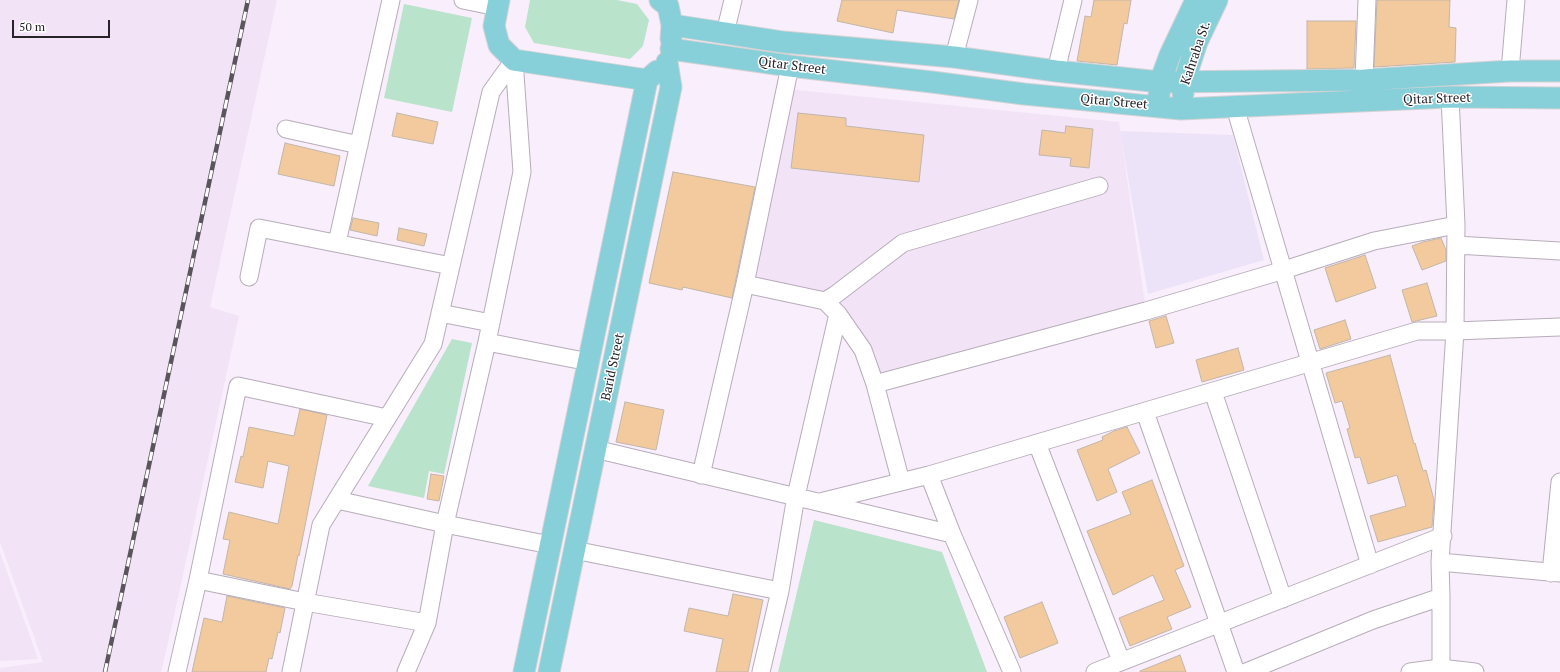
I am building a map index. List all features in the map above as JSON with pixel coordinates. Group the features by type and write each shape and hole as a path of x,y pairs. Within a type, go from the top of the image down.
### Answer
{"main road":[{"name":"Barid Street","path":"549,672 671,87 669,55 672,25 668,6 660,0"},
{"name":"Kahraba St.","path":"1182,109 1184,82 1197,42 1217,0"},
{"path":"500,2 494,26 499,45 514,60 647,80 669,55"},
{"name":"Kahraba St.","path":"1157,106 1160,82 1170,55 1195,2"},
{"name":"Qitar Street","path":"672,25 783,42 943,57 1160,82 1364,80 1510,71 1560,71"},
{"name":"Qitar Street","path":"669,55 790,66 1024,94 1182,109 1450,97 1560,98"},
{"path":"932,82 943,57"},
{"path":"1024,94 1025,67"},
{"name":"Barid Street","path":"524,672 647,80"}],"street":[{"path":"337,243 392,0"},
{"path":"462,0 500,2"},
{"path":"725,33 732,0"},
{"path":"943,57 969,0"},
{"path":"1056,71 1073,0"},
{"path":"1364,80 1367,0"},
{"path":"1510,71 1516,0"},
{"path":"291,672 321,525 433,344 491,92 514,60"},
{"path":"406,672 427,623 445,524 487,342 522,172 514,60"},
{"path":"701,475 745,284 790,66"},
{"path":"1440,670 1442,597 1440,562 1443,536 1455,331 1456,225 1450,97"},
{"path":"1235,107 1312,363 1370,565"},
{"path":"286,129 359,146"},
{"path":"825,301 903,243 1099,186"},
{"path":"875,384 1146,312 1374,241 1456,225"},
{"path":"249,277 259,228 451,266"},
{"path":"1456,245 1560,251"},
{"path":"745,284 825,301 838,314 863,350 875,384 901,482"},
{"path":"440,313 491,323"},
{"path":"761,672 780,591 796,496 838,314"},
{"path":"820,502 929,475 1417,331 1560,327"},
{"path":"487,342 589,362"},
{"path":"177,672 198,580 238,386 387,418"},
{"path":"1213,392 1283,599"},
{"path":"1145,412 1236,672"},
{"path":"1037,443 1121,661"},
{"path":"595,450 796,496 952,534"},
{"path":"929,475 952,534 1012,672"},
{"path":"1440,562 1556,573 1560,482"},
{"path":"337,500 550,545"},
{"path":"1095,672 1443,536"},
{"path":"574,550 780,591"},
{"path":"198,580 305,602 427,623"},
{"path":"1246,672 1373,620 1442,597"},
{"path":"1410,672 1440,670 1475,672"}],"shaded area":[{"path":"0,0 277,0 210,307 239,316 161,672 0,672 0,668 43,662 0,542"},
{"path":"786,89 1119,122 1146,311 875,384 838,314 745,284"},
{"path":"1120,131 1233,135 1264,260 1148,294"},
{"path":"0,552 38,659 0,661"}],"green space":[{"path":"530,0 617,0 637,4 649,20 643,46 630,59 534,43 525,27"},
{"path":"404,4 472,18 452,112 384,98"},
{"path":"452,339 472,343 444,474 429,471 424,498 368,486"},
{"path":"814,520 942,552 987,672 778,672"}],"building":[{"path":"842,0 959,0 954,19 897,10 893,33 837,21"},
{"path":"1094,0 1131,0 1127,24 1124,23 1117,65 1077,61 1085,16 1091,17"},
{"path":"1377,0 1450,0 1449,27 1456,28 1455,62 1374,67"},
{"path":"1307,21 1356,21 1354,68 1307,69"},
{"path":"397,113 438,122 433,144 392,136"},
{"path":"798,113 846,118 846,126 924,135 919,182 791,168"},
{"path":"1066,126 1093,129 1089,168 1070,166 1071,158 1039,155 1042,130 1065,133"},
{"path":"285,143 340,156 334,186 278,174"},
{"path":"673,172 755,187 732,298 683,287 682,290 649,283"},
{"path":"353,218 379,223 377,236 350,230"},
{"path":"399,228 427,234 424,246 397,240"},
{"path":"1441,238 1446,250 1446,261 1422,270 1412,246"},
{"path":"1365,255 1376,288 1336,302 1325,268"},
{"path":"1427,283 1437,316 1412,322 1402,290"},
{"path":"1166,316 1174,343 1156,348 1149,321"},
{"path":"1345,320 1351,339 1320,349 1314,330"},
{"path":"1238,348 1244,370 1202,382 1196,360"},
{"path":"1390,355 1414,444 1415,443 1423,471 1426,470 1434,500 1432,527 1378,542 1370,516 1406,506 1397,475 1368,484 1360,457 1355,458 1347,429 1350,428 1342,401 1335,403 1326,373"},
{"path":"625,402 664,410 656,450 616,442"},
{"path":"300,409 327,415 292,586 290,589 223,574 230,540 223,539 229,512 278,524 289,466 268,461 263,488 235,482 241,456 243,457 249,427 294,436"},
{"path":"1127,427 1140,453 1108,469 1117,492 1097,501 1077,450 1103,440 1102,437 1114,431"},
{"path":"431,474 444,476 439,501 427,499"},
{"path":"1152,480 1184,566 1175,570 1191,607 1167,617 1172,629 1130,646 1119,618 1164,600 1153,575 1113,595 1087,531 1131,514 1122,492"},
{"path":"733,594 763,600 748,672 716,672 723,639 684,631 689,608 728,616"},
{"path":"227,596 285,608 280,633 278,632 272,659 269,658 266,672 192,672 204,618 222,622"},
{"path":"1042,602 1058,643 1020,658 1004,617"},
{"path":"1180,655 1186,672 1140,672 1140,671"}],"railway":[{"path":"105,672 248,0"}]}
